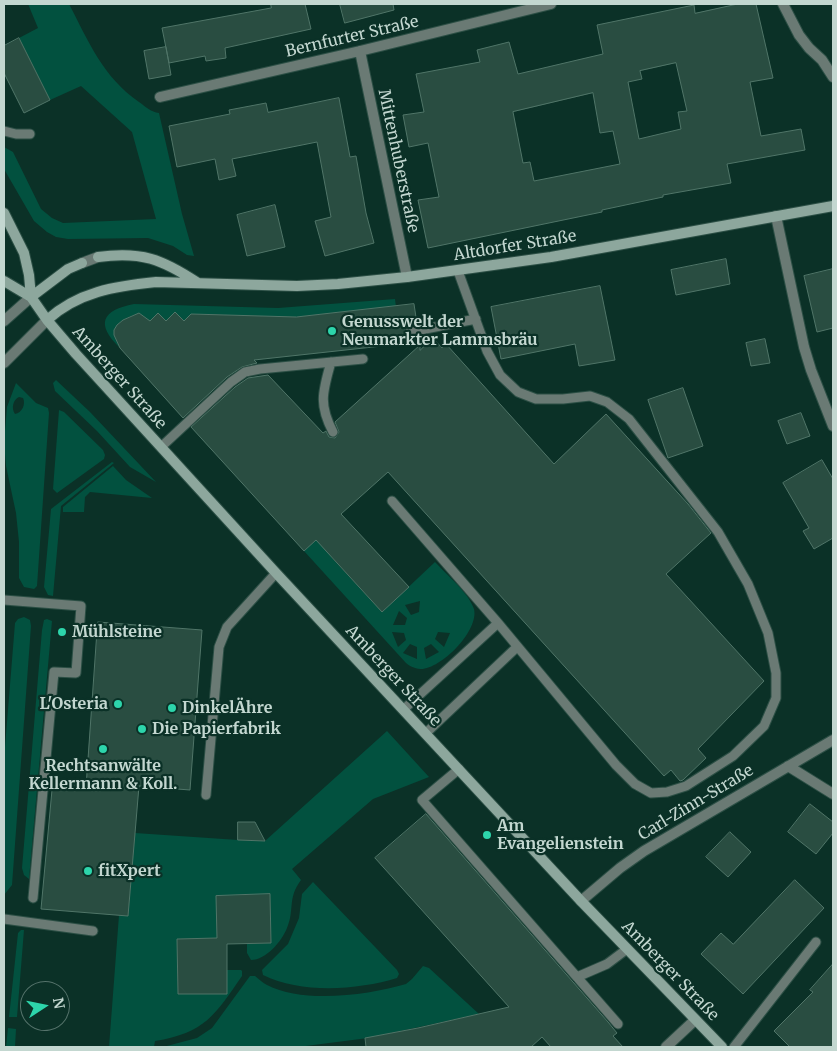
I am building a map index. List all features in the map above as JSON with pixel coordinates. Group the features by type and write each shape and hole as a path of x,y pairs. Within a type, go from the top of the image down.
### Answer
{"main road":[{"name":"Altdorfer Straße","path":"47,320 69,303 97,291 130,284 156,282 314,286 407,277 552,257 833,206"},
{"path":"4,214 24,253 31,297"},
{"path":"98,257 122,255 148,258 171,266 198,283"},
{"path":"31,297 68,269 82,263"},
{"path":"4,281 31,297"},
{"name":"Amberger Straße","path":"31,297 47,320 276,573 581,901 722,1047"}],"street":[{"name":"Bernfurter Straße","path":"160,97 360,51 520,7 551,4"},
{"path":"783,4 799,35 822,60 833,77"},
{"name":"Mittenhuberstraße","path":"360,51 407,277"},
{"path":"822,60 833,58"},
{"path":"776,216 810,370 833,426"},
{"path":"82,263 98,257"},
{"path":"4,322 31,297"},
{"path":"4,363 47,320"},
{"name":"Carl-Zinn-Straße","path":"581,901 620,868 644,851 833,740"},
{"path":"788,766 833,794"},
{"path":"666,1047 695,1020"}],"lane":[{"path":"4,131 16,134 30,134"},
{"path":"392,501 498,622 616,765 635,784 651,792 675,791 733,756 764,726 776,698 776,673 768,633 748,584 718,532 629,419 607,402 590,396 563,399 536,398 518,392 500,375 488,351 458,271"},
{"path":"410,332 476,319"},
{"path":"161,446 213,397 245,372 363,359"},
{"path":"331,362 323,396 323,408 333,432"},
{"path":"206,795 219,647 228,627 276,573"},
{"path":"4,600 82,606 76,673 54,672 33,898"},
{"path":"404,709 498,622"},
{"path":"426,733 517,647"},
{"path":"459,769 422,800 618,1024"},
{"path":"4,919 93,931"},
{"path":"734,1047 816,942"},
{"path":"577,977 607,964 627,949"}],"green space":[{"path":"28,4 69,4 90,45 115,81 146,107 153,112 159,113 182,214 194,256 187,255 173,246 148,238 68,239 56,237 34,221 4,169 4,147 13,152 41,209 52,218 63,223 156,219 132,132 81,86 50,100 19,38 38,28"},
{"path":"395,299 396,307 296,317 191,314 184,321 175,312 166,321 149,322 137,314 121,322 116,330 115,335 120,348 107,332 105,325 109,314 134,304 278,308"},
{"path":"56,380 90,412 156,482 130,467 97,431 55,391 53,383"},
{"path":"16,383 36,403 48,408 49,413 37,586 34,589 24,587 19,578 19,542 16,513 6,466 4,443 7,407","holes":["19,397 23,398 23,408 15,414 13,409 14,402"]},
{"path":"59,410 64,412 103,450 105,455 104,459 57,493 53,489"},
{"path":"112,462 114,463 61,506 53,596 48,595 44,587 51,509"},
{"path":"113,466 126,480 152,498 90,492 85,497 84,512 63,512 63,507"},
{"path":"321,535 332,558 382,612 435,562 462,590 471,603 474,609 474,617 471,627 458,646 441,661 423,669 412,667 406,663 304,551","holes":["420,601 419,612 411,615 405,605","399,611 407,618 405,625 393,625","392,632 404,633 406,640 398,647","438,632 450,633 444,647 435,639","410,644 417,647 417,659 403,653","431,644 439,652 426,659 424,648"]},
{"path":"24,617 30,620 31,626 12,885 4,895 4,759 15,623 18,619"},
{"path":"44,620 52,621 29,879 24,875 22,868 42,630"},
{"path":"387,731 429,777 373,799 292,869 301,880 294,893 291,915 285,933 273,949 262,957 251,960 247,953 247,944 271,943 270,895 217,896 217,938 177,939 178,994 227,994 227,970 241,970 242,976 233,990 216,1012 186,1033 155,1041 154,1047 109,1047 119,915 128,916 135,833 265,841"},
{"path":"313,882 397,970 399,974 397,978 365,985 330,988 294,985 263,975 262,970 288,944 299,918 302,894"},
{"path":"24,930 17,1017 9,1017 18,933"},
{"path":"423,966 429,968 479,1014 368,1038 298,1047 163,1047 197,1038 212,1028 250,976 255,976 267,985 282,991 317,996 336,996 406,984"},
{"path":"8,1028 16,1029 15,1047 6,1047"}],"building":[{"path":"271,4 305,4 311,29 225,48 226,58 206,61 205,56 169,63 162,28 271,8"},
{"path":"340,4 393,4 394,10 345,23"},
{"path":"738,4 756,4 773,78 750,82 761,136 801,129 805,150 727,164 731,183 663,195 663,197 602,210 602,212 428,248 418,200 439,197 428,143 409,147 403,115 424,112 416,74 480,62 477,50 509,42 518,74 603,54 597,25 694,5 695,13","holes":["676,63 687,111 678,112 681,129 639,139 628,82 642,79 640,71","593,93 600,133 613,131 620,164 534,181 530,162 523,163 513,112"]},
{"path":"19,38 50,100 24,113 4,73 4,46"},
{"path":"166,47 171,75 149,79 144,51"},
{"path":"339,98 350,157 356,156 366,213 374,243 325,256 315,221 331,217 317,142 232,159 236,176 219,180 215,159 177,167 169,126 230,114 229,110 266,103 268,112"},
{"path":"275,205 285,247 247,256 237,215"},
{"path":"726,259 730,284 676,295 671,270"},
{"path":"833,269 833,328 817,332 804,276"},
{"path":"600,286 615,360 579,366 575,344 501,359 491,307"},
{"path":"414,304 417,324 406,327 404,333 408,338 418,337 419,342 254,360 257,363 242,367 227,377 183,418 120,348 114,335 117,325 123,320 139,313 150,321 158,313 166,321 175,312 184,321 191,314 296,317"},
{"path":"433,338 442,348 446,344 554,464 606,414 688,504 711,533 666,574 764,681 698,749 706,758 683,780 680,781 671,770 664,776 388,472 341,514 409,587 382,612 316,540 304,551 191,427 235,387 248,378 268,375 323,433 326,431 329,437 335,438 339,432 335,422 420,345 420,350"},
{"path":"765,339 770,363 751,366 746,343"},
{"path":"683,388 703,446 668,458 648,400"},
{"path":"801,413 810,436 787,444 778,421"},
{"path":"822,460 833,479 833,538 814,549 803,531 809,528 783,483"},
{"path":"98,622 202,630 190,790 139,786 128,916 41,909 53,779 86,782"},
{"path":"810,804 833,822 833,833 816,854 788,832"},
{"path":"426,814 608,1022 617,1033 613,1036 623,1047 551,1047 542,1037 531,1047 366,1047 365,1038 509,1007 375,858"},
{"path":"238,822 255,822 265,841 238,840"},
{"path":"730,832 751,852 728,877 706,857"},
{"path":"795,880 824,908 743,994 701,954 721,933 733,944"},
{"path":"270,894 271,943 227,944 227,994 178,994 177,939 217,938 216,896"},
{"path":"833,964 833,1047 790,1047 774,1031 813,992 810,990"}],"place":[{"name":"Genusswelt der Neumarkter Lammsbräu","path":"332,331"},
{"name":"Mühlsteine","path":"62,632"},
{"name":"L'Osteria","path":"118,704"},
{"name":"DinkelÄhre","path":"172,708"},
{"name":"Die Papierfabrik","path":"142,729"},
{"name":"Rechtsanwälte Kellermann & Koll.","path":"103,749"},
{"name":"Am Evangelienstein","path":"487,835"},
{"name":"fitXpert","path":"88,871"}]}
